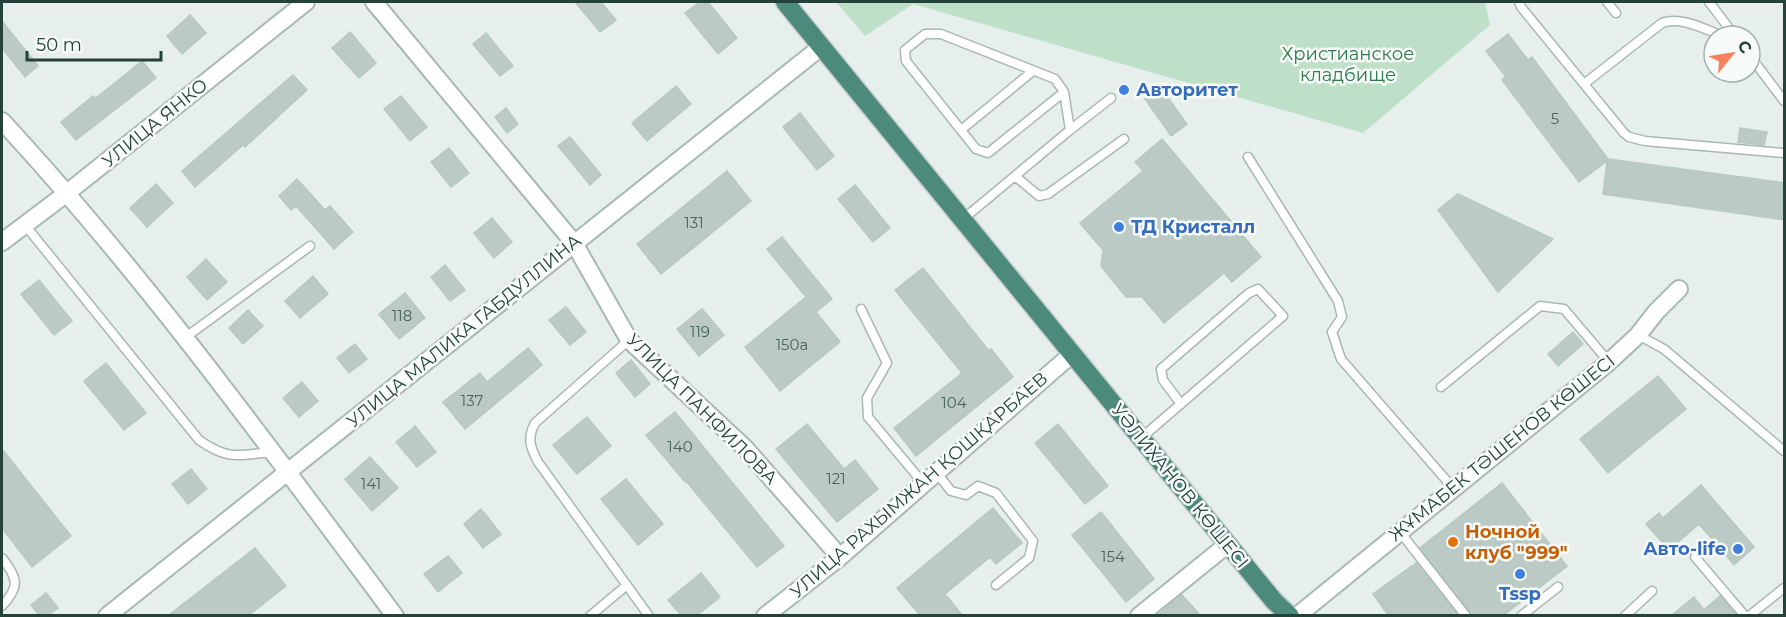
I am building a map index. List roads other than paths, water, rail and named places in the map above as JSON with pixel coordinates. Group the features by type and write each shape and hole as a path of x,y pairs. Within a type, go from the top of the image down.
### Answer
{"highway":[{"path":"785,2 821,46"},
{"path":"795,2 1281,598 1291,615"},
{"name":"УӘЛИХАНОВ КӨШЕСІ","path":"821,46 1274,601 1291,615"}],"street":[{"name":"УЛИЦА ЯНКО","path":"2,242 67,193 306,2"},
{"name":"УЛИЦА ПАНФИЛОВА","path":"374,2 574,243 629,340 745,448 840,557"},
{"name":"УЛИЦА МАЛИКА ГАБДУЛЛИНА","path":"107,615 821,46"},
{"path":"2,121 67,193 186,337 395,615"},
{"name":"ЖҰМАБЕК ТӘШЕНОВ КӨШЕСІ","path":"1297,615 1609,362 1638,335 1656,312 1679,289"},
{"name":"УЛИЦА РАХЫМЖАН ҚОШҚАРБАЕВ","path":"765,615 840,557 1072,354"},
{"path":"1138,615 1228,544"}],"lane":[{"path":"1519,2 1624,133 1636,140 1785,153"},
{"path":"1607,2 1616,13"},
{"path":"1708,2 1725,24"},
{"path":"1584,84 1662,23 1682,21 1702,28"},
{"path":"1064,93 988,153 976,149 906,61 905,50 925,34 941,34 1055,79 1064,93 1070,130"},
{"path":"961,130 1033,70"},
{"path":"1762,71 1785,101"},
{"path":"968,214 1111,98"},
{"path":"1015,176 1039,196 1048,194 1124,139"},
{"path":"1248,157 1338,301 1342,317 1332,332 1341,359 1453,488"},
{"path":"26,225 200,440 216,452 232,456 272,452"},
{"path":"186,337 310,246"},
{"path":"1147,433 1181,404 1283,316 1258,289 1249,293 1161,369 1163,380 1181,404"},
{"path":"1441,387 1540,306 1564,309 1609,362"},
{"path":"861,309 887,363 867,398 868,417 930,477 951,490 966,495 978,486 996,493 1033,541 1029,558 996,585"},
{"path":"1638,335 1664,349 1785,451"},
{"path":"629,340 535,423 530,432 529,442 538,462 649,615"},
{"path":"1400,532 1466,615"},
{"path":"1695,557 1747,615 1785,588"},
{"path":"2,558 11,569 15,582 11,596 2,606"},
{"path":"590,615 627,585"},
{"path":"1521,615 1558,587"},
{"path":"1625,615 1652,591"}],"place":[{"name":"Авторитет","path":"1124,90"},
{"name":"ТД Кристалл","path":"1119,227"},
{"name":"Ночной клуб \"999\"","path":"1453,542"},
{"name":"Авто-life","path":"1738,549"},
{"name":"Tssp","path":"1520,574"}],"park label":[{"name":"Христианское кладбище","path":"1348,64"}]}
